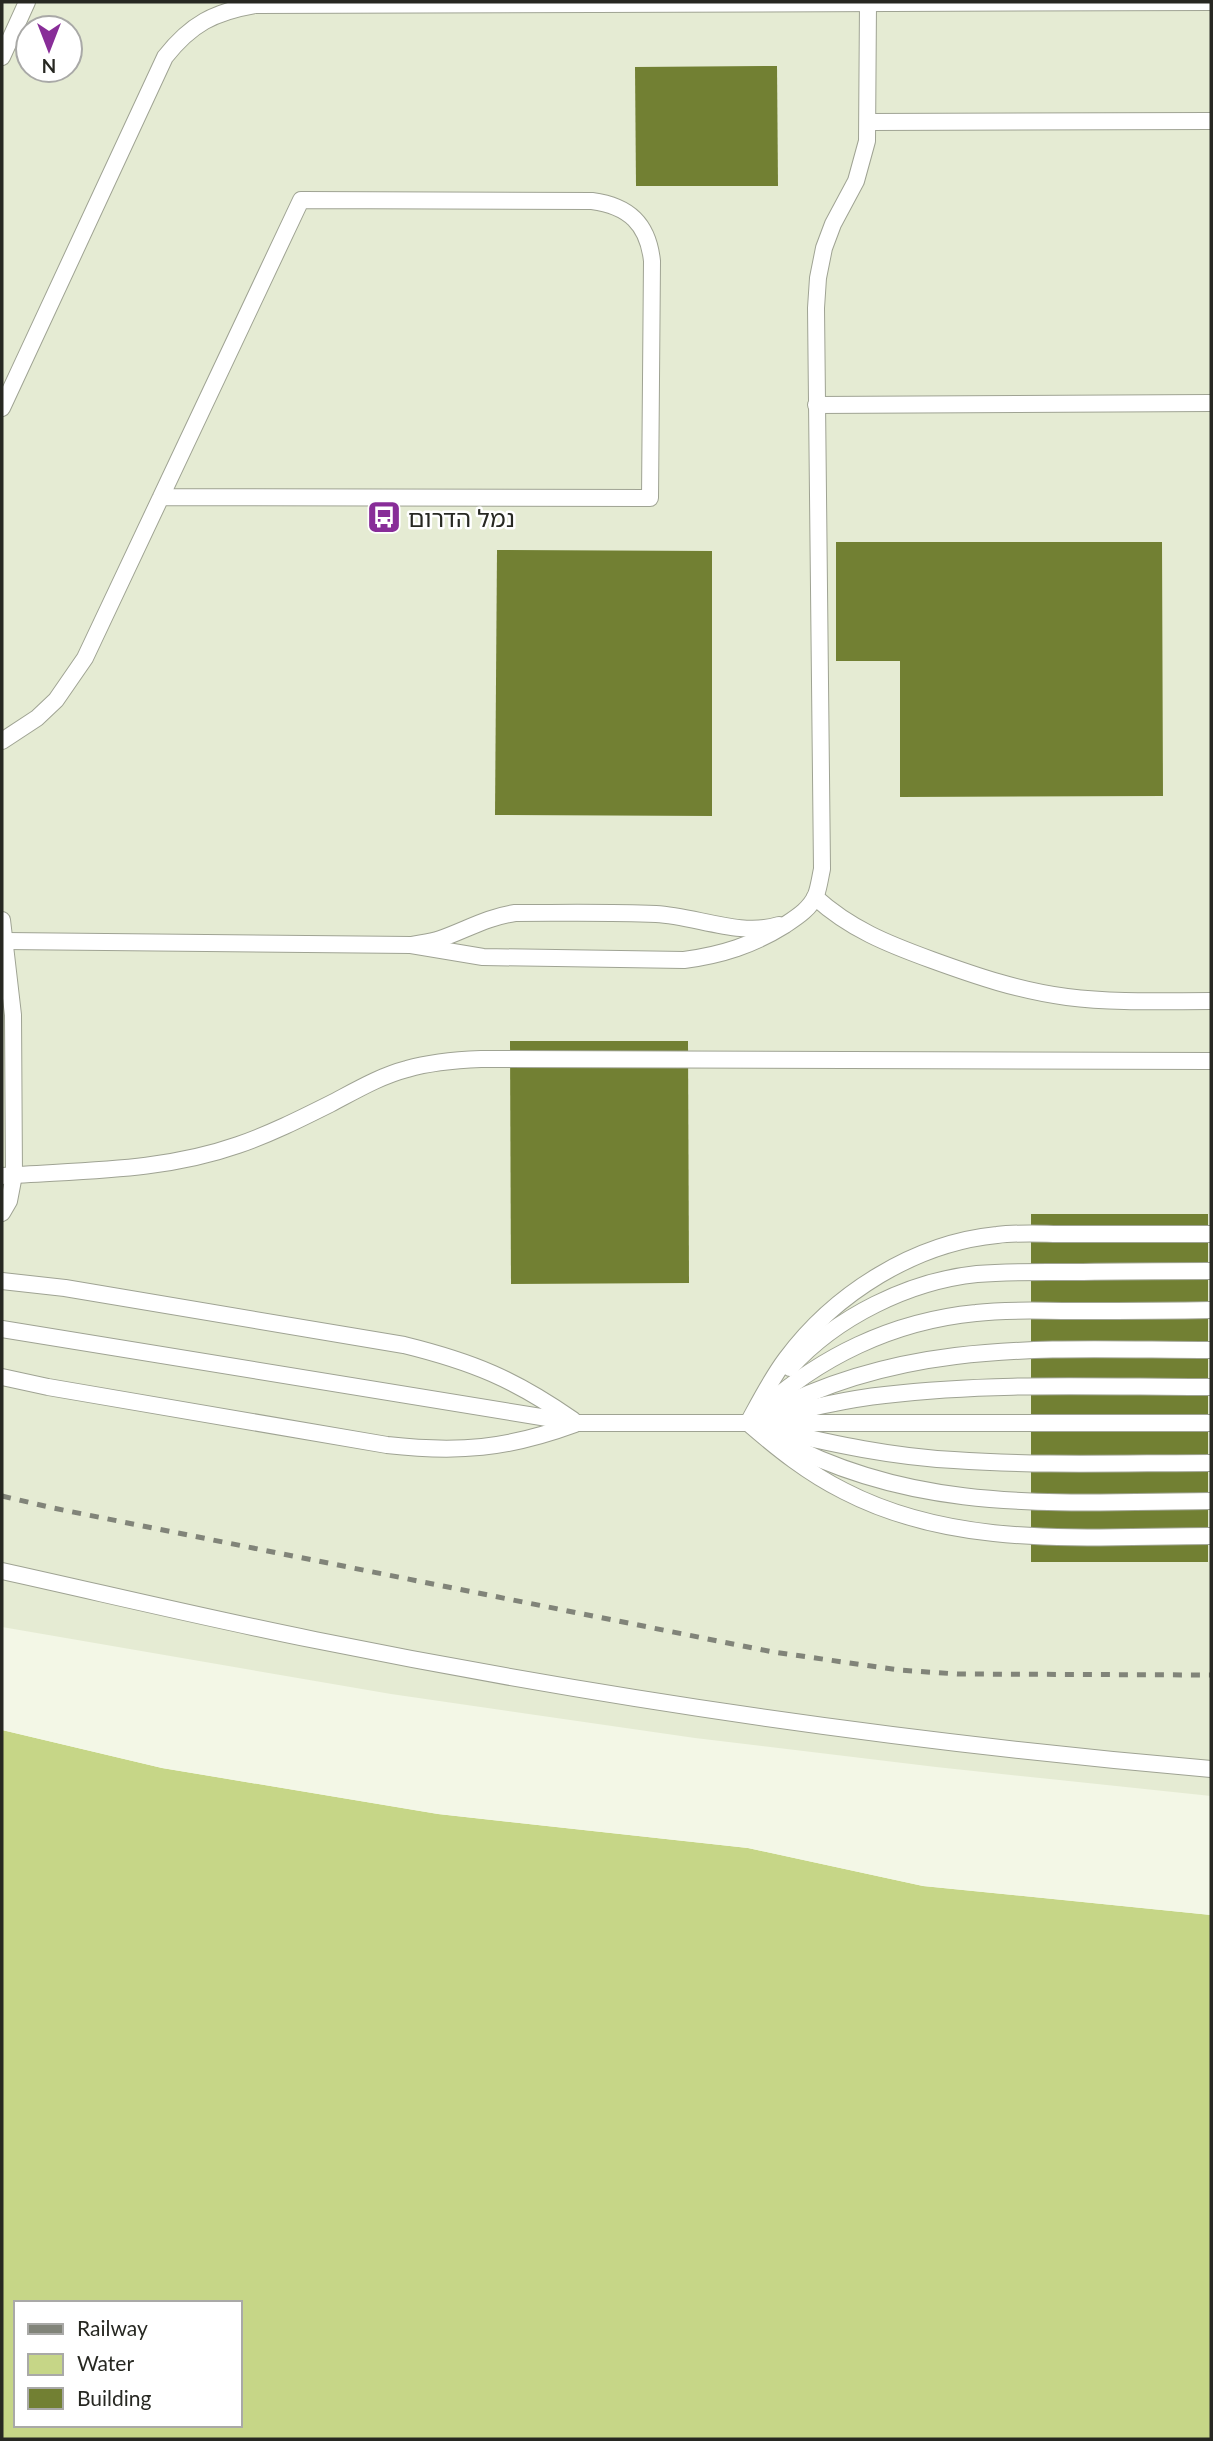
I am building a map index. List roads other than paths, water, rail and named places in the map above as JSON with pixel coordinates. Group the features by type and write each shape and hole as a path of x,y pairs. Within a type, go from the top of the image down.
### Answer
{"lane":[{"path":"2,57 27,2"},
{"path":"2,408 160,66 179,40 195,26 233,9 255,5 1211,2"},
{"path":"3,944 411,945 482,957 684,960 712,957 738,950 800,915 815,897 821,869 816,405 818,278 824,248 833,224 864,160 869,122 868,3"},
{"path":"869,122 1211,121"},
{"path":"2,741 37,718 56,700 85,658 301,200 592,201 608,203 622,209 635,219 644,231 652,261 650,498 161,497"},
{"path":"816,405 1211,403"},
{"path":"815,897 851,926 878,940 980,977 1022,988 1099,1000 1211,1001"},
{"path":"411,945 437,940 480,921 515,913 656,914 682,916 750,929 770,928 790,921"},
{"path":"2,920 13,1015 9,1201 2,1213"},
{"path":"8,1175 126,1169 201,1157 272,1133 375,1080 406,1069 443,1061 1211,1061"},
{"path":"748,1423 787,1358 812,1329 840,1303 871,1281 928,1252 962,1241 998,1235 1211,1234"},
{"path":"748,1423 769,1391 794,1363 823,1339 854,1317 883,1302 933,1283 974,1275 1017,1272 1211,1271"},
{"path":"2,1281 65,1288 404,1345 451,1356 496,1373 538,1396 578,1423"},
{"path":"748,1423 783,1390 821,1363 864,1341 938,1318 977,1312 1211,1310"},
{"path":"2,1329 578,1423 1211,1423"},
{"path":"748,1423 789,1401 833,1383 923,1359 1017,1350 1211,1350"},
{"path":"2,1377 360,1441 430,1450 474,1449 510,1444 544,1436 578,1423"},
{"path":"748,1423 869,1397 949,1389 1211,1387"},
{"path":"748,1423 876,1451 952,1460 1017,1463 1211,1463"},
{"path":"748,1423 791,1447 836,1466 882,1482 926,1492 1017,1502 1211,1501"},
{"path":"748,1423 778,1449 843,1491 878,1507 924,1522 970,1532 1017,1536 1211,1536"},
{"path":"2,1572 314,1640 505,1676 670,1703 878,1733 1211,1769"}],"water":[{"path":"2,1730 162,1768 438,1814 748,1848 923,1886 1211,1915 1211,2439 2,2439"}],"railway":[{"path":"2,1496 773,1652 899,1670 957,1674 1211,1675"}],"place":[{"name":"נמל הדרום","path":"384,517"}]}
